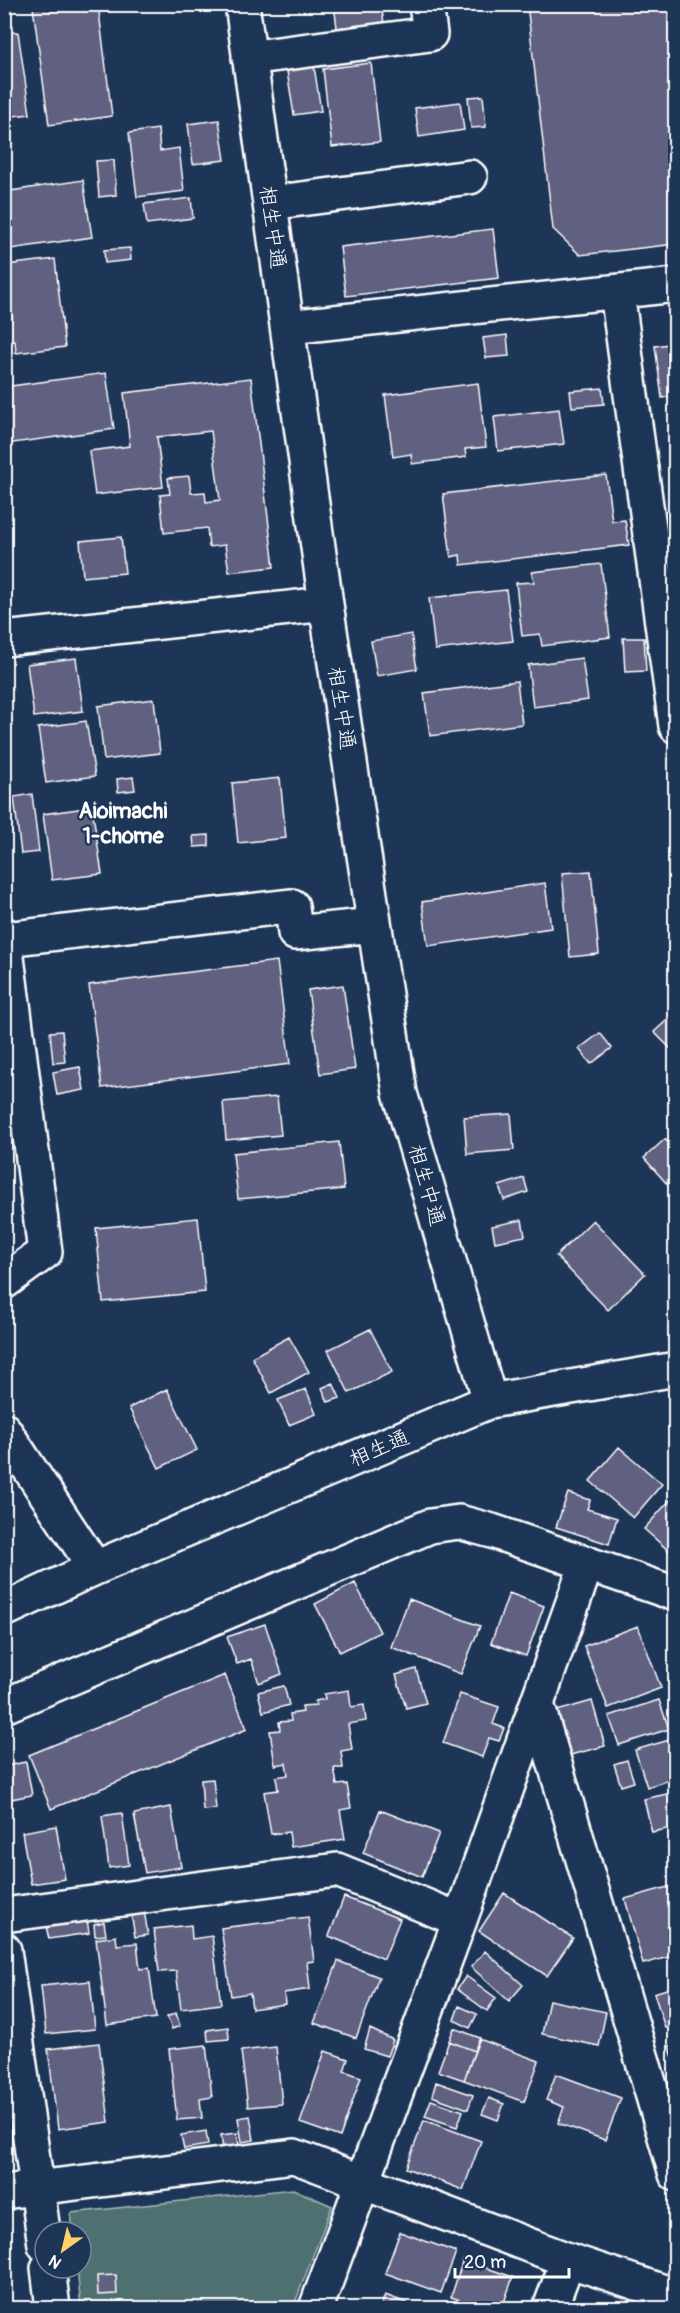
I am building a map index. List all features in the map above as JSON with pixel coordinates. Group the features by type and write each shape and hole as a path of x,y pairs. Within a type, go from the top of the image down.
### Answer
{"street":[{"name":"相生中通","path":"242,4 326,604 400,1093 490,1401"},
{"path":"249,58 430,34 426,4"},
{"path":"270,202 470,177"},
{"path":"288,327 675,285"},
{"path":"617,292 675,726"},
{"path":"4,639 326,604"},
{"path":"5,939 292,906 295,933 374,925"},
{"path":"4,934 45,1252 4,1282"},
{"name":"相生通","path":"4,1610 95,1568 490,1401 675,1370"},
{"path":"4,1430 95,1568"},
{"path":"4,1707 430,1526 459,1522 492,1531 675,1594"},
{"path":"316,2308 538,1707 587,1563"},
{"path":"538,1707 675,2174"},
{"path":"4,1915 338,1870 460,1920"},
{"path":"6,1968 42,2220"},
{"path":"4,2192 294,2156 568,2260 674,2288"},
{"path":"549,2308 568,2260"},
{"path":"50,2280 53,2308"}],"green space":[{"path":"293,2189 332,2206 293,2308 81,2308 78,2280 93,2280 93,2220 72,2220 71,2213"}],"building":[{"path":"50,4 98,4 112,116 49,125 33,7"},
{"path":"334,4 381,4 384,23 337,28"},
{"path":"527,4 666,4 668,7 676,24 676,244 580,255 553,229"},
{"path":"18,32 30,114 4,117 4,33"},
{"path":"371,63 380,142 332,147 323,69"},
{"path":"314,66 321,111 294,115 287,71"},
{"path":"483,96 486,127 471,128 468,97"},
{"path":"460,102 464,130 419,137 415,108"},
{"path":"219,120 225,160 193,164 188,124"},
{"path":"158,129 160,151 179,148 184,191 137,197 129,133"},
{"path":"114,160 116,195 99,197 96,161"},
{"path":"83,180 92,237 4,250 4,192"},
{"path":"191,198 193,218 147,224 144,204"},
{"path":"493,229 499,278 346,296 340,247"},
{"path":"130,248 131,260 105,263 104,250"},
{"path":"55,259 65,347 16,353 15,341 6,342 4,332 4,319 12,318 10,294 4,295 6,265"},
{"path":"507,335 509,356 486,358 483,338"},
{"path":"676,343 676,396 662,398 655,346"},
{"path":"106,373 114,429 6,444 4,387"},
{"path":"251,378 274,567 229,572 225,545 209,547 207,528 164,533 160,495 170,494 168,478 189,476 191,493 205,492 206,502 220,500 211,431 157,437 163,487 95,495 89,451 130,446 124,393"},
{"path":"478,383 486,447 465,449 466,457 412,464 411,454 393,457 385,395"},
{"path":"602,388 604,404 572,407 570,391"},
{"path":"559,409 564,444 498,451 494,417"},
{"path":"669,460 676,460 676,492 672,492"},
{"path":"606,475 612,521 625,520 629,545 461,565 460,555 451,557 443,494"},
{"path":"121,537 125,573 83,577 80,541"},
{"path":"601,564 610,637 542,646 540,634 522,636 516,583 534,582 532,572"},
{"path":"506,590 513,641 435,650 429,598"},
{"path":"411,634 417,669 377,676 371,641"},
{"path":"623,638 644,638 646,671 625,672"},
{"path":"76,658 83,711 34,717 27,664"},
{"path":"582,658 588,700 533,707 528,665"},
{"path":"517,681 522,724 430,736 424,693"},
{"path":"154,699 160,753 104,760 98,706"},
{"path":"86,721 95,776 46,783 38,728"},
{"path":"133,777 135,790 118,792 117,779"},
{"path":"280,778 286,838 238,843 232,783"},
{"path":"32,794 39,852 21,854 14,797"},
{"path":"92,807 102,874 52,880 43,814"},
{"path":"209,835 209,846 194,847 193,836"},
{"path":"591,871 599,954 570,957 562,873"},
{"path":"545,883 551,928 428,946 422,902"},
{"path":"277,961 290,1064 102,1088 89,985"},
{"path":"343,985 355,1069 320,1074 308,990"},
{"path":"676,1012 676,1054 654,1032"},
{"path":"62,1031 65,1062 53,1063 50,1032"},
{"path":"600,1033 612,1048 591,1064 579,1049"},
{"path":"80,1067 84,1090 57,1095 53,1072"},
{"path":"277,1097 281,1135 226,1140 223,1102"},
{"path":"511,1114 514,1150 467,1154 464,1117"},
{"path":"665,1139 676,1151 676,1194 644,1158"},
{"path":"339,1142 344,1189 238,1199 233,1153"},
{"path":"524,1178 528,1192 504,1200 499,1186"},
{"path":"198,1218 205,1292 103,1302 96,1228"},
{"path":"522,1220 525,1236 495,1242 492,1226"},
{"path":"593,1220 645,1274 608,1310 556,1256"},
{"path":"370,1329 392,1372 349,1393 328,1350"},
{"path":"289,1337 309,1372 271,1393 252,1357"},
{"path":"333,1383 340,1398 328,1402 322,1388"},
{"path":"167,1389 197,1450 159,1468 129,1408"},
{"path":"306,1389 316,1414 289,1425 278,1400"},
{"path":"619,1447 662,1484 633,1518 590,1481"},
{"path":"568,1493 590,1500 587,1509 617,1518 609,1544 556,1527"},
{"path":"670,1500 676,1505 676,1557 644,1529"},
{"path":"355,1583 380,1632 340,1652 315,1604"},
{"path":"509,1593 544,1606 526,1656 491,1643"},
{"path":"409,1599 480,1626 461,1674 391,1647"},
{"path":"265,1624 282,1674 259,1683 251,1659 237,1664 227,1637"},
{"path":"638,1626 661,1688 608,1708 584,1646"},
{"path":"416,1669 426,1703 406,1708 396,1675"},
{"path":"225,1675 247,1729 51,1809 29,1755"},
{"path":"284,1686 289,1705 263,1712 258,1692"},
{"path":"349,1690 351,1707 364,1705 366,1721 348,1724 352,1749 341,1751 343,1768 334,1768 337,1785 347,1784 351,1808 340,1810 345,1839 291,1847 289,1832 271,1834 264,1792 278,1790 276,1777 288,1775 286,1763 275,1765 270,1731 280,1730 279,1722 291,1721 290,1714 303,1712 302,1706 316,1705 315,1701 325,1699 324,1694"},
{"path":"460,1694 499,1707 493,1724 504,1728 499,1741 489,1738 482,1757 443,1743"},
{"path":"659,1700 669,1729 619,1745 609,1716"},
{"path":"592,1701 605,1746 570,1755 557,1711"},
{"path":"676,1738 676,1778 647,1787 635,1750"},
{"path":"627,1760 634,1782 621,1786 614,1764"},
{"path":"26,1762 32,1795 11,1799 5,1766"},
{"path":"213,1779 216,1809 203,1810 201,1780"},
{"path":"676,1792 676,1827 652,1832 644,1799"},
{"path":"171,1807 181,1867 145,1873 134,1814"},
{"path":"380,1810 439,1833 422,1877 363,1853"},
{"path":"122,1813 129,1865 109,1868 102,1816"},
{"path":"56,1826 65,1879 31,1884 22,1832"},
{"path":"675,1885 676,1955 643,1964 625,1899"},
{"path":"504,1893 573,1938 547,1976 479,1931"},
{"path":"344,1897 400,1919 384,1959 329,1936"},
{"path":"144,1910 148,1935 135,1937 131,1912"},
{"path":"308,1917 314,1961 307,1962 310,1989 284,1993 285,2004 252,2009 250,1993 231,1996 221,1928"},
{"path":"87,1919 89,1933 49,1939 46,1926"},
{"path":"104,1922 106,1935 95,1936 94,1924"},
{"path":"191,1925 192,1939 212,1936 221,2004 181,2009 176,1971 159,1972 154,1929"},
{"path":"116,1936 117,1945 137,1943 140,1969 149,1968 156,2018 107,2025 96,1939"},
{"path":"485,1951 523,1985 509,2001 471,1967"},
{"path":"338,1961 379,1977 356,2038 314,2023"},
{"path":"466,1976 496,1998 487,2011 457,1989"},
{"path":"90,1981 95,2029 46,2034 41,1986"},
{"path":"676,1986 676,2025 665,2028 654,1993"},
{"path":"549,2000 606,2012 599,2046 542,2034"},
{"path":"459,2006 477,2014 470,2028 454,2020"},
{"path":"176,2013 180,2026 172,2029 167,2017"},
{"path":"228,2027 229,2039 208,2041 207,2030"},
{"path":"454,2028 480,2038 475,2051 449,2041"},
{"path":"370,2029 393,2040 387,2056 364,2049"},
{"path":"479,2039 539,2061 524,2102 464,2080"},
{"path":"449,2041 475,2051 464,2080 438,2071"},
{"path":"99,2043 109,2122 58,2129 48,2049"},
{"path":"676,2044 676,2066 669,2046"},
{"path":"206,2045 212,2097 200,2099 202,2118 177,2120 169,2049"},
{"path":"276,2047 282,2104 248,2107 241,2051"},
{"path":"325,2051 348,2059 344,2071 361,2077 340,2137 300,2123"},
{"path":"556,2074 621,2098 605,2140 558,2123 564,2107 546,2100"},
{"path":"436,2082 473,2095 468,2109 432,2096"},
{"path":"489,2098 504,2104 498,2120 482,2114"},
{"path":"431,2100 463,2111 457,2127 425,2116"},
{"path":"250,2116 254,2140 242,2142 238,2118"},
{"path":"424,2120 481,2141 463,2190 406,2168"},
{"path":"206,2131 208,2145 184,2149 181,2135"},
{"path":"237,2133 239,2146 223,2149 221,2135"},
{"path":"400,2232 456,2252 441,2293 385,2273"},
{"path":"463,2260 513,2277 502,2308 485,2308 451,2297"},
{"path":"116,2275 117,2294 98,2295 97,2276"},
{"path":"385,2295 407,2303 405,2308 380,2308"}],"district":[{"name":"Aioimachi 1-chome","path":"123,822"}]}
